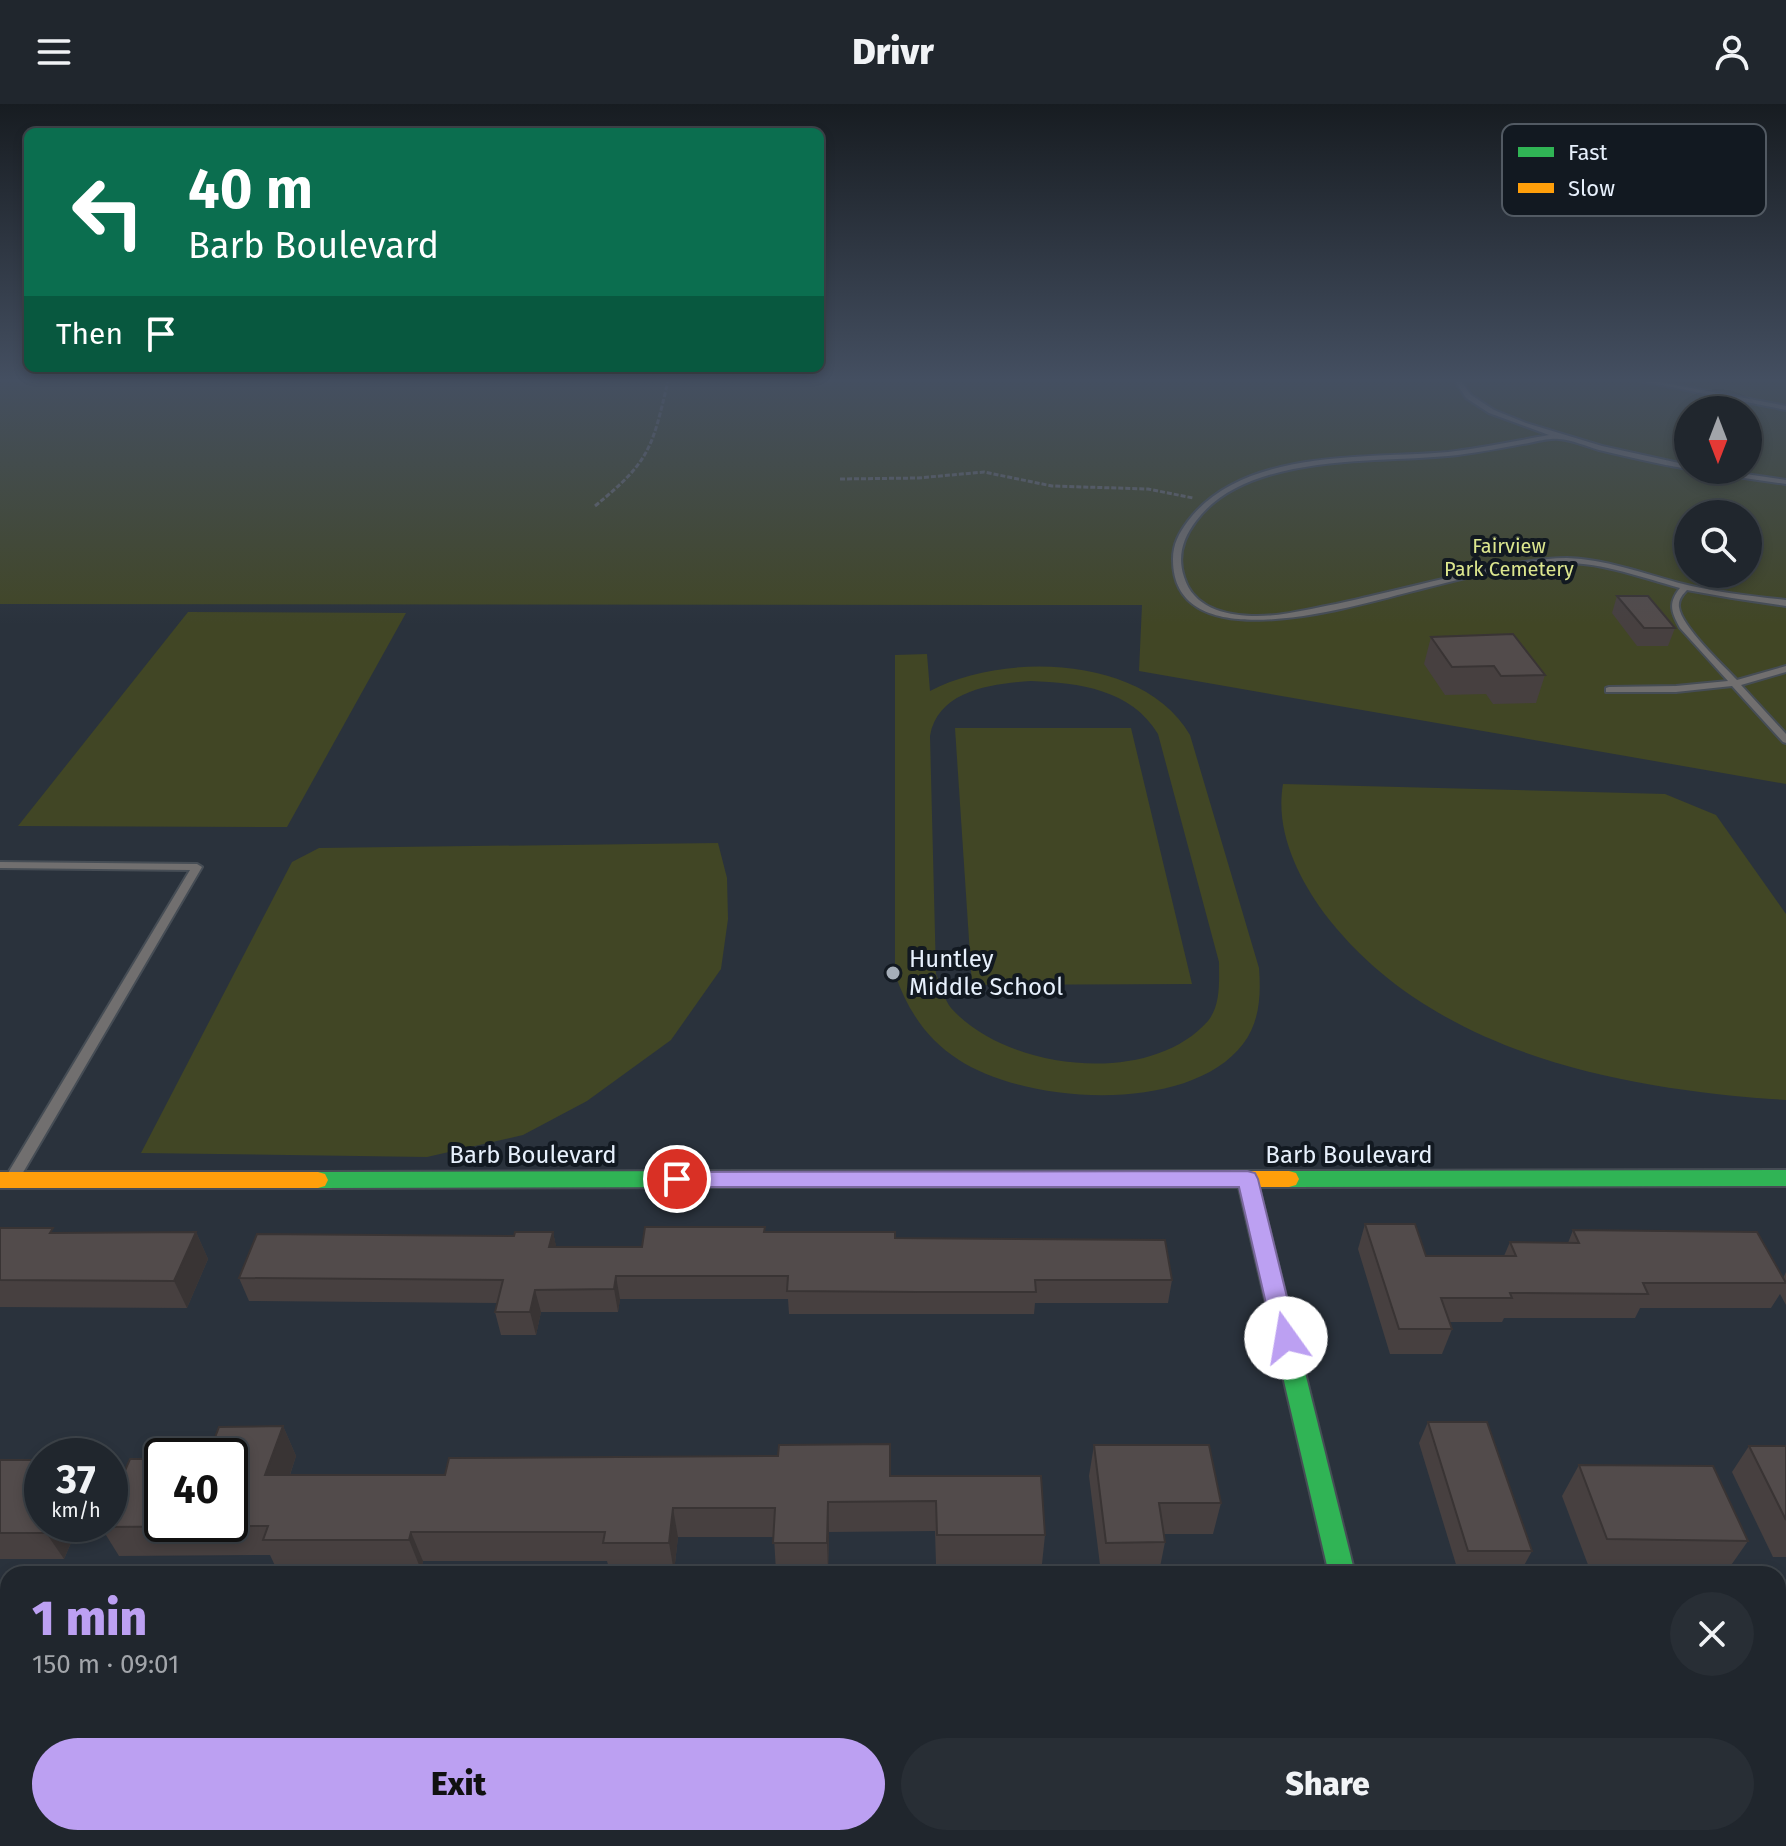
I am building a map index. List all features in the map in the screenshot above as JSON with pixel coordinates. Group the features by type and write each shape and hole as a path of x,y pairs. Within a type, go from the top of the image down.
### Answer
{"street":[{"name":"Barb Boulevard","path":"6,1180 1786,1178"},
{"path":"1247,1179 1340,1566"}],"lane":[{"path":"1313,462 1253,480 1209,501 1193,516 1180,541 1179,576 1191,600 1213,611 1238,617 1266,618 1313,611 1506,568 1558,561 1609,566 1674,584"},
{"path":"1762,479 1786,482"},
{"path":"1684,588 1674,598 1673,609 1683,626 1786,740"},
{"path":"1691,588 1786,603"},
{"path":"1609,690 1698,689 1736,683 1786,669"},
{"path":"0,865 197,867 6,1180"}],"path":[{"path":"595,506 635,471 640,462"},
{"path":"840,479 918,478 984,472 1052,486 1148,489 1209,501"}],"green space":[{"name":"Fairview Park Cemetery","path":"0,462 1674,462 1674,484 1762,484 1762,462 1786,462 1786,784 1139,671 1142,605 0,604"},
{"path":"188,612 406,613 287,827 18,826"},
{"path":"927,654 930,691 960,678 995,670 1070,668 1107,676 1140,689 1169,709 1190,735 1259,968 1259,998 1253,1026 1243,1044 1218,1067 1185,1083 1147,1092 1106,1095 1064,1093 1024,1086 988,1075 947,1052 927,1033 905,999 895,974 895,655","holes":["1031,681 1085,687 1119,698 1134,707 1158,734 1219,962 1219,985 1215,1008 1208,1021 1182,1042 1151,1056 1115,1063 1078,1063 1041,1057 1006,1046 975,1029 951,1008 936,974 930,736 935,721 955,699 1000,684"]},
{"path":"955,728 1131,728 1192,984 972,985"},
{"path":"1283,784 1665,794 1716,815 1786,914 1786,1100 1659,1086 1595,1073 1533,1055 1473,1031 1418,1000 1368,961 1314,899 1297,868 1285,835 1281,801"},
{"path":"718,843 727,878 728,919 721,969 671,1040 587,1101 523,1135 427,1157 141,1153 292,862 319,848"}],"building":[{"path":"1617,596 1648,596 1675,628 1644,628"},
{"path":"1513,634 1545,675 1501,676 1494,666 1452,667 1431,637"},
{"path":"1365,1224 1415,1224 1426,1256 1516,1256 1510,1242 1579,1243 1573,1230 1757,1232 1786,1283 1643,1283 1648,1294 1510,1293 1512,1298 1441,1298 1452,1329 1399,1329"},
{"path":"645,1227 765,1227 764,1232 895,1232 895,1238 1165,1240 1172,1280 1035,1280 1036,1292 918,1292 787,1291 788,1276 616,1276 614,1289 535,1290 530,1312 495,1312 503,1280 239,1278 257,1234 514,1236 515,1232 553,1232 549,1247 642,1247"},
{"path":"0,1228 53,1228 50,1233 196,1232 174,1281 0,1280"},
{"path":"1428,1422 1487,1422 1532,1551 1468,1551"},
{"path":"283,1426 265,1475 445,1475 449,1458 778,1456 779,1445 890,1444 890,1476 1041,1476 1045,1535 937,1535 936,1501 828,1502 827,1543 773,1543 775,1508 673,1508 669,1543 603,1543 605,1532 411,1532 409,1540 263,1540 268,1526 248,1526 248,1438 215,1438 219,1427"},
{"path":"1094,1445 1209,1445 1221,1503 1159,1503 1165,1542 1106,1543"},
{"path":"1749,1446 1786,1446 1786,1520"},
{"path":"130,1459 144,1459 144,1527 128,1527"},
{"path":"0,1460 24,1460 24,1533 0,1533"},
{"path":"1579,1465 1713,1466 1748,1541 1607,1539"}],"traffic: fast":[{"path":"1289,1179 1786,1178"},
{"path":"318,1180 748,1179"},
{"path":"1247,1179 1340,1566"}],"traffic: slow":[{"path":"748,1179 1289,1179"},
{"path":"0,1180 318,1180"}],"place":[{"name":"Huntley Middle School","path":"893,973"}],"route":[{"path":"677,1179 1247,1179 1286,1338"}]}
